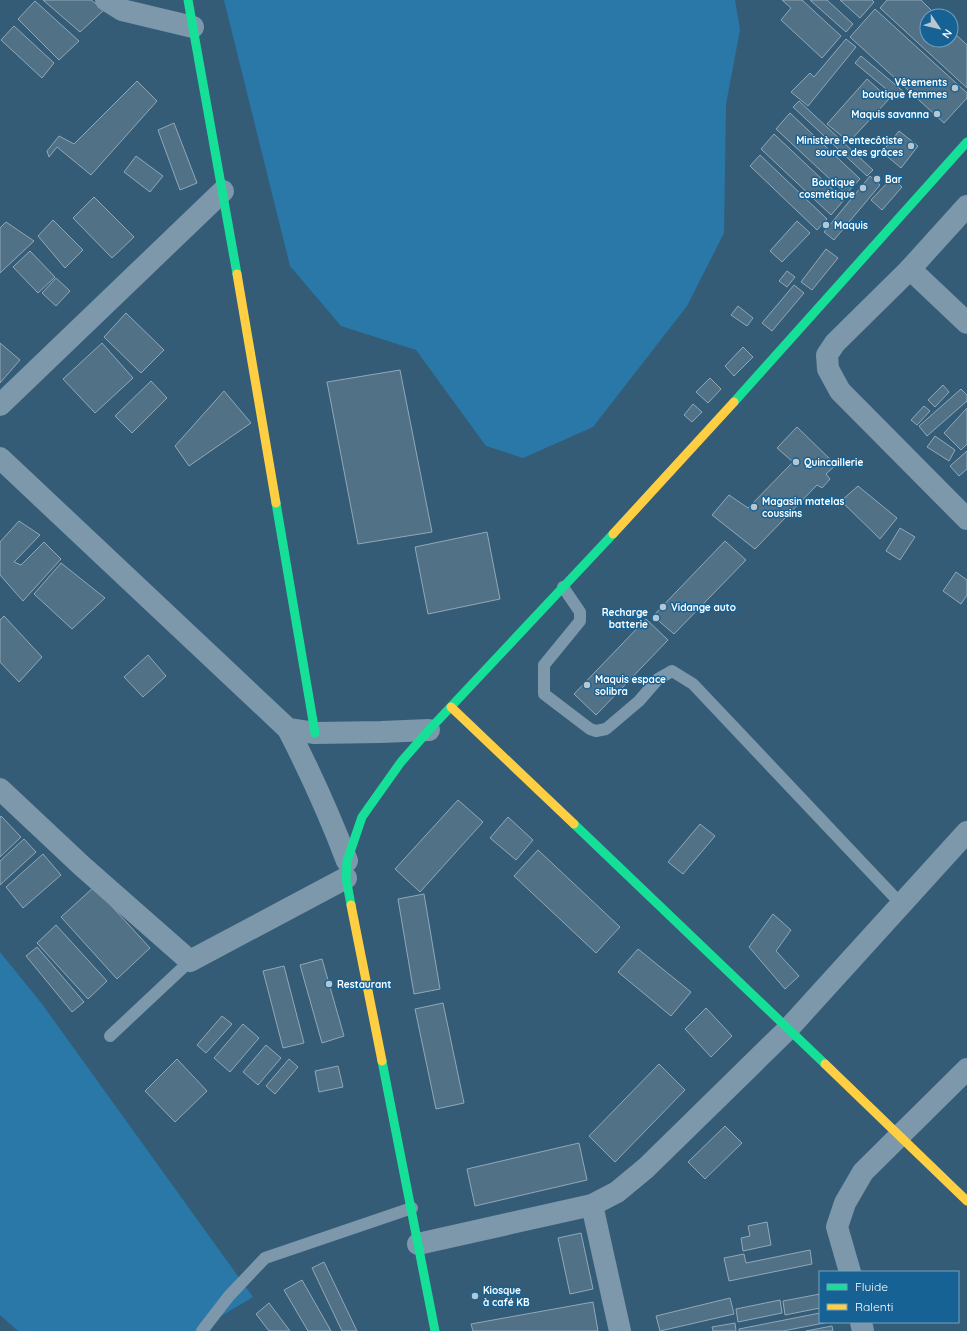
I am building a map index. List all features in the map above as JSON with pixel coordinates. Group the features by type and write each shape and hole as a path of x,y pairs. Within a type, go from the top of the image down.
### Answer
{"street":[{"path":"106,0 122,10 193,27"},
{"path":"188,0 315,733"},
{"path":"0,789 82,866 190,961 346,869 362,817 385,783 429,730 677,465 967,142"},
{"path":"0,405 222,191"},
{"path":"967,206 910,269 835,343 827,356 828,369 840,391 967,518"},
{"path":"910,269 967,323"},
{"path":"0,458 288,729 312,778 335,831 346,869 435,1331"},
{"path":"450,707 900,1135 967,1201"},
{"path":"288,729 315,733 429,730"},
{"path":"418,1244 592,1205 616,1192 646,1168 788,1029 967,832"},
{"path":"850,1271 837,1227 845,1203 864,1172 967,1069"},
{"path":"592,1205 620,1331"}],"lane":[{"path":"563,587 580,612 580,621 544,665 544,694 590,729 596,731 606,729 640,701 658,679 672,671 693,684 901,904"},
{"path":"110,1036 190,961"},
{"path":"202,1331 229,1296 265,1258 412,1208"}],"shaded area":[{"path":"224,0 735,0 740,30 726,104 724,233 687,306 593,427 523,458 486,446 416,350 341,326 290,266"},
{"path":"0,952 42,1004 253,1297 196,1331 18,1331 0,1315"}],"building":[{"path":"43,0 91,0 104,10 80,32"},
{"path":"782,0 802,0 841,36 822,58 781,20 791,8"},
{"path":"810,0 827,0 853,24 846,32"},
{"path":"840,0 872,0 874,2 860,18"},
{"path":"887,0 921,0 929,8 919,8 919,44 880,8"},
{"path":"35,1 79,41 59,60 18,19"},
{"path":"875,9 967,93 967,98 944,123 850,37"},
{"path":"14,26 54,63 42,78 1,40"},
{"path":"959,38 967,45 967,88 924,48 959,48"},
{"path":"846,39 856,47 808,106 791,92 810,73 814,77"},
{"path":"861,56 904,92 898,99 855,63"},
{"path":"867,79 889,99 849,142 827,124"},
{"path":"137,81 157,101 91,175 57,147 49,157 47,151 59,136 74,144"},
{"path":"799,101 873,170 867,176 793,107"},
{"path":"790,113 860,179 846,194 776,129"},
{"path":"174,123 197,183 180,190 158,130"},
{"path":"899,131 918,146 901,168 882,152"},
{"path":"774,134 844,200 831,215 761,149"},
{"path":"760,155 827,219 817,230 750,166"},
{"path":"136,156 163,176 150,192 124,172"},
{"path":"870,176 880,185 834,240 824,232"},
{"path":"892,178 902,187 882,210 871,200"},
{"path":"94,197 134,237 112,258 73,218"},
{"path":"53,220 83,250 65,268 38,236"},
{"path":"797,221 810,233 782,262 770,251"},
{"path":"6,222 34,241 0,273 0,228"},
{"path":"826,249 838,258 812,290 801,282"},
{"path":"30,251 55,277 38,293 13,267"},
{"path":"787,271 795,277 787,287 779,281"},
{"path":"56,278 70,291 56,306 42,293"},
{"path":"794,285 804,293 772,331 762,323"},
{"path":"738,306 753,318 747,326 731,315"},
{"path":"126,313 164,350 141,373 104,337"},
{"path":"0,343 20,360 0,383"},
{"path":"102,343 133,378 95,413 63,379"},
{"path":"743,347 753,357 734,376 725,366"},
{"path":"400,370 432,532 358,544 327,382"},
{"path":"710,378 721,389 708,403 696,392"},
{"path":"151,381 167,398 132,433 115,416"},
{"path":"943,385 949,392 935,407 928,400"},
{"path":"961,389 967,395 967,401 927,436 919,426"},
{"path":"224,391 251,423 189,466 175,446"},
{"path":"693,404 702,412 692,422 684,415"},
{"path":"924,406 930,411 917,425 911,420"},
{"path":"967,408 967,444 961,450 944,433"},
{"path":"797,427 836,465 826,474 830,479 822,488 817,485 755,549 712,515 729,495 748,508 793,462 777,448"},
{"path":"935,436 955,450 949,461 927,447"},
{"path":"967,451 967,469 959,476 950,466"},
{"path":"858,486 897,518 880,539 841,501"},
{"path":"19,521 40,535 14,562 21,565 44,542 61,559 23,601 0,575 0,542"},
{"path":"900,528 915,537 900,560 886,551"},
{"path":"487,532 500,599 428,614 415,547"},
{"path":"725,541 746,560 674,634 653,616"},
{"path":"61,563 105,598 72,629 34,594"},
{"path":"956,572 967,580 967,595 961,604 943,591"},
{"path":"4,616 42,657 19,682 0,662 0,620"},
{"path":"646,619 668,640 596,715 574,694"},
{"path":"148,655 166,676 143,697 124,677"},
{"path":"458,800 483,822 420,892 395,869"},
{"path":"1,816 21,837 0,857 0,818"},
{"path":"508,817 533,840 516,860 490,838"},
{"path":"700,824 715,836 683,874 668,862"},
{"path":"24,839 36,852 0,885 0,861"},
{"path":"538,850 620,927 596,953 514,876"},
{"path":"43,854 61,875 23,908 6,887"},
{"path":"94,887 150,948 117,979 61,917"},
{"path":"424,894 440,989 414,994 398,899"},
{"path":"773,914 791,930 776,951 799,976 785,989 749,947"},
{"path":"56,925 107,981 88,999 37,943"},
{"path":"37,947 84,1002 72,1012 26,956"},
{"path":"638,949 691,992 671,1016 618,972"},
{"path":"322,959 344,1036 322,1043 300,965"},
{"path":"284,966 304,1043 283,1048 263,971"},
{"path":"443,1003 464,1103 436,1109 415,1009"},
{"path":"706,1008 732,1036 711,1057 685,1029"},
{"path":"222,1016 232,1024 206,1053 197,1045"},
{"path":"243,1024 259,1038 230,1072 214,1058"},
{"path":"266,1045 281,1058 258,1085 243,1072"},
{"path":"177,1059 207,1091 175,1122 145,1091"},
{"path":"289,1059 298,1067 275,1094 266,1086"},
{"path":"659,1064 685,1090 615,1162 589,1136"},
{"path":"338,1066 343,1087 319,1092 315,1071"},
{"path":"725,1126 742,1143 705,1179 688,1162"},
{"path":"579,1143 587,1180 475,1206 467,1169"},
{"path":"767,1222 771,1245 743,1251 741,1238 750,1236 748,1226"},
{"path":"581,1233 593,1289 570,1294 558,1238"},
{"path":"810,1250 812,1264 729,1281 724,1258 744,1254 746,1263"},
{"path":"324,1262 357,1331 342,1331 312,1268"},
{"path":"302,1280 331,1331 308,1331 284,1290"},
{"path":"819,1294 819,1308 785,1315 783,1301"},
{"path":"730,1298 734,1314 660,1331 656,1316"},
{"path":"780,1300 782,1313 738,1322 736,1309"},
{"path":"593,1302 598,1331 473,1331 471,1324"},
{"path":"269,1303 290,1331 269,1331 256,1314"},
{"path":"819,1313 819,1323 824,1323 783,1331 739,1331 739,1329"},
{"path":"735,1323 736,1331 713,1331 712,1327"},
{"path":"832,1326 833,1331 806,1331"}],"traffic: fast":[{"path":"188,0 237,274"},
{"path":"734,402 967,142"},
{"path":"276,503 315,733"},
{"path":"351,905 346,878 347,861 362,817 401,762 429,730 613,534"},
{"path":"574,824 825,1064"},
{"path":"382,1061 435,1331"}],"traffic: slow":[{"path":"237,274 276,503"},
{"path":"613,534 734,402"},
{"path":"451,707 574,824"},
{"path":"351,905 382,1061"},
{"path":"825,1064 967,1201"}],"place":[{"name":"Vêtements boutique femmes","path":"955,88"},
{"name":"Maquis savanna","path":"937,114"},
{"name":"Ministère Pentecôtiste source des grâces","path":"911,146"},
{"name":"Bar","path":"877,179"},
{"name":"Boutique cosmétique","path":"863,188"},
{"name":"Maquis","path":"826,225"},
{"name":"Quincaillerie","path":"796,462"},
{"name":"Magasin matelas coussins","path":"754,507"},
{"name":"Vidange auto","path":"663,607"},
{"name":"Recharge batterie","path":"656,618"},
{"name":"Maquis espace solibra","path":"587,685"},
{"name":"Restaurant","path":"329,984"},
{"name":"Kiosque à café KB","path":"475,1296"}]}
